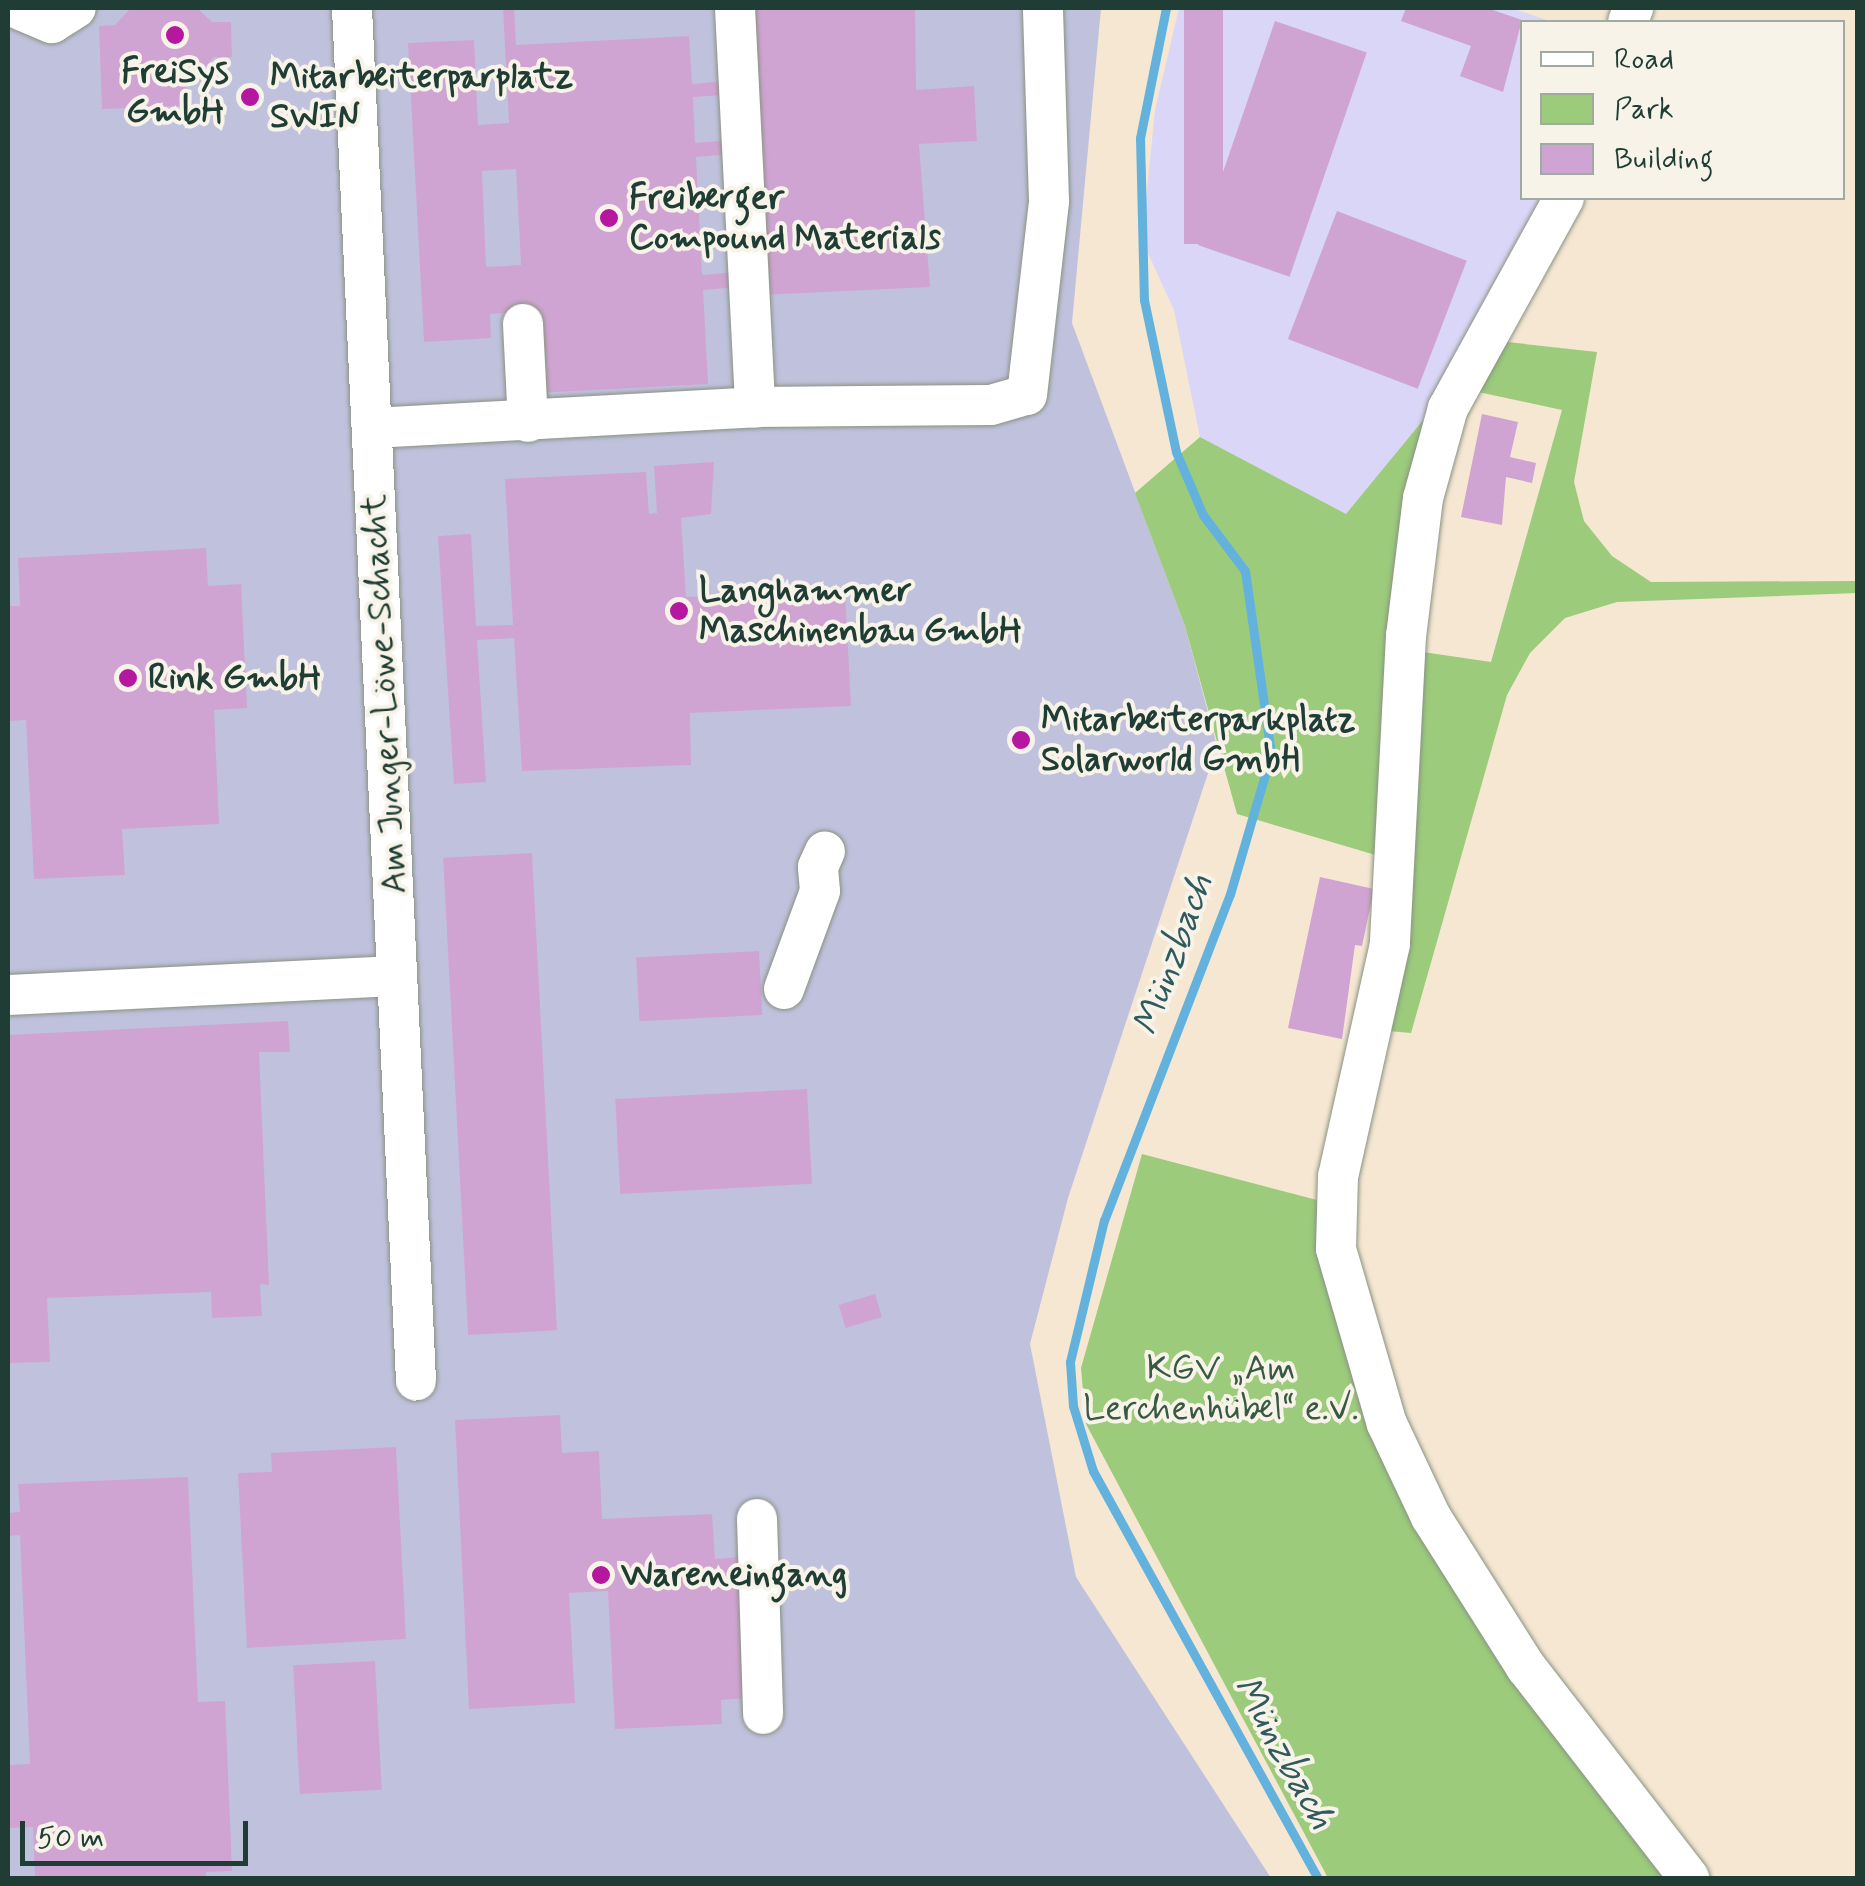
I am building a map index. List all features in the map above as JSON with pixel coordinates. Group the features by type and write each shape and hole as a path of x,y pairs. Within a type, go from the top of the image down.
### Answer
{"street":[{"path":"8,18 16,8 52,22 76,8"},
{"name":"Am Junger-Löwe-Schacht","path":"352,8 416,1381"},
{"path":"735,8 755,408"},
{"path":"372,428 755,408 991,405 1027,395 1050,200 1043,8"},
{"path":"1563,200 1441,428 1422,498 1406,636 1390,944 1338,1176 1336,1249 1387,1424 1431,1517 1526,1667 1689,1878"},
{"path":"523,324 528,422"},
{"path":"784,989 820,891 818,866 825,851"},
{"path":"8,995 396,976"},
{"path":"758,1519 762,1714"}],"shaded area":[{"path":"8,8 1101,8 1072,323 1185,626 1217,746 1068,1198 1030,1344 1076,1577 1271,1878 8,1878"},
{"path":"1179,8 1511,8 1547,20 1520,20 1520,200 1563,200 1424,419 1346,515 1200,437 1174,310 1142,240 1155,110"}],"green space":[{"path":"1498,341 1597,352 1574,482 1584,521 1612,556 1651,582 1857,581 1857,593 1617,602 1565,618 1530,653 1507,695 1411,1033 1378,1030 1416,651 1491,662 1562,410 1469,390"},
{"path":"1424,419 1389,859 1237,814 1185,626 1135,493 1200,437 1346,514"},
{"name":"KGV „Am Lerchenhübel“ e.V.","path":"1142,1154 1317,1200 1329,1275 1376,1426 1672,1878 1328,1878 1086,1424 1081,1368"}],"building":[{"path":"131,8 197,8 212,22 231,22 232,57 214,57 185,89 185,106 102,109 99,26 115,25"},
{"name":"Freiberger Compound Materials","path":"503,8 514,8 516,45 689,36 692,84 750,79 747,8 915,8 916,90 974,86 977,141 919,144 930,287 762,295 762,285 703,290 708,384 535,393 530,311 490,314 491,338 424,342 408,43 474,40 478,125 509,123","holes":["751,93 754,138 695,143 693,97","754,152 761,270 702,275 696,157","516,169 521,265 486,267 482,171"]},
{"path":"1184,8 1223,8 1223,244 1184,244"},
{"path":"1406,8 1487,8 1522,20 1503,92 1460,76 1471,46 1401,21"},
{"path":"1275,21 1367,53 1290,277 1198,245"},
{"path":"1337,211 1467,261 1418,389 1288,339"},
{"path":"1482,414 1518,422 1510,457 1536,463 1532,483 1506,477 1502,525 1461,517"},
{"name":"Langhammer Maschinenbau GmbH","path":"714,462 711,514 681,518 686,597 845,591 851,706 690,713 691,765 522,771 514,638 477,640 486,782 454,784 438,536 471,534 476,626 513,625 505,479 646,472 649,514 657,513 654,466"},
{"path":"206,548 208,586 241,584 247,708 214,710 219,824 122,829 125,875 34,879 26,720 8,721 8,606 20,606 18,558"},
{"path":"532,853 557,1330 468,1335 443,858"},
{"path":"1320,877 1374,889 1362,946 1355,945 1342,1039 1288,1028"},
{"path":"759,951 762,1015 640,1021 636,957"},
{"path":"288,1021 290,1052 259,1052 269,1285 260,1284 262,1316 212,1318 211,1292 47,1298 50,1362 8,1363 8,1035"},
{"path":"807,1089 812,1184 620,1194 615,1099"},
{"path":"875,1294 882,1317 846,1328 839,1305"},
{"name":"Wareneingang","path":"560,1415 562,1453 599,1451 602,1519 712,1514 715,1559 739,1557 746,1698 721,1700 722,1724 615,1729 608,1591 569,1593 575,1703 469,1709 455,1420"},
{"path":"396,1447 406,1639 247,1648 238,1473 272,1472 271,1453"},
{"path":"188,1477 198,1702 225,1701 232,1871 206,1872 206,1878 35,1878 33,1827 8,1828 8,1765 30,1764 20,1535 8,1536 8,1513 20,1512 18,1484"},
{"path":"375,1661 382,1790 300,1794 293,1665"}],"waterway":[{"name":"Münzbach","path":"1166,8 1140,138 1144,300 1176,452 1203,515 1245,571 1271,754 1230,894 1104,1220 1070,1362 1073,1406 1093,1471 1318,1878"}],"place":[{"name":"FreiSys GmbH","path":"175,35"},
{"name":"Mitarbeiterparplatz SWIN","path":"250,97"},
{"name":"Freiberger Compound Materials","path":"609,218"},
{"name":"Langhammer Maschinenbau GmbH","path":"679,611"},
{"name":"Rink GmbH","path":"128,678"},
{"name":"Mitarbeiterparkplatz Solarworld GmbH","path":"1021,740"},
{"name":"Wareneingang","path":"601,1575"}]}
